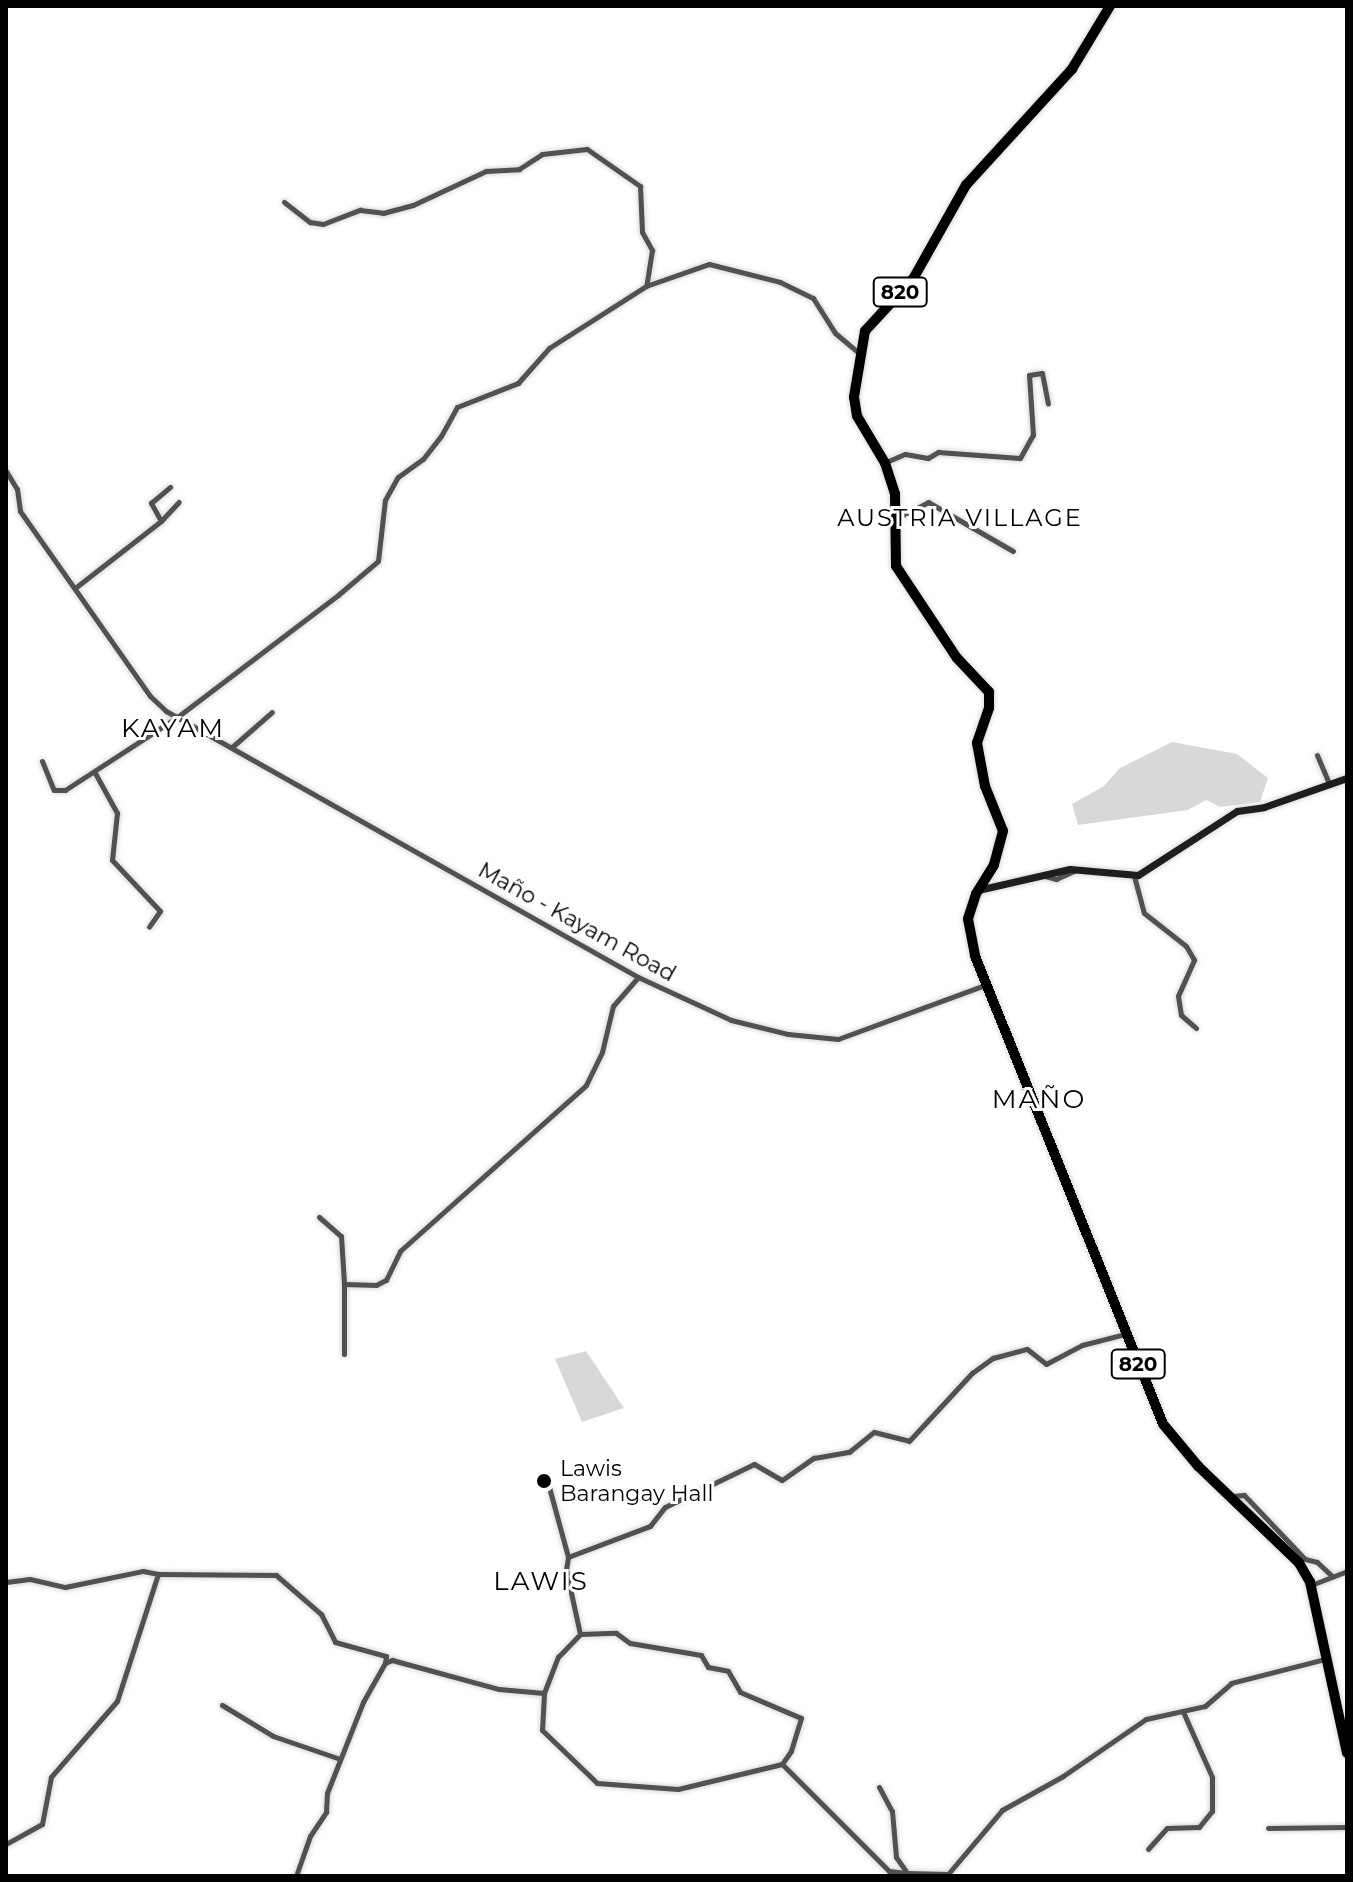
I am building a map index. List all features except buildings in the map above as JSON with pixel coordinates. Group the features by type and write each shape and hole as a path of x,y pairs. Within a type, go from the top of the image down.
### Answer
{"highway":[{"name":"820","path":"1110,6 1072,69 966,185 913,279 865,331 854,388 857,416 885,463 895,494 899,573 990,700 977,743 985,786 1003,831 994,865 978,890 968,919 970,939 986,984 1163,1424 1299,1563 1311,1585 1347,1753"}],"street":[{"path":"284,202 310,222 323,224 360,210 383,213 413,205 486,171 519,169 548,152 587,149 640,186 642,232 652,250 646,286"},
{"path":"42,761 57,794 95,773 176,718 378,561 385,500 398,477 423,459 441,436 457,407 518,383 549,348 646,286 709,264 780,282 813,298 835,333 859,353"},
{"path":"885,463 905,454 928,458 938,452 1020,458 1033,435 1029,375 1042,373 1048,403"},
{"name":"Maño - Kayam Road","path":"6,471 17,489 20,511 150,696 176,718 638,977 731,1020 788,1034 838,1039 986,984"},
{"path":"161,521 151,503 170,487"},
{"path":"74,588 161,521 179,502"},
{"path":"896,518 928,502 1013,551"},
{"path":"232,747 272,712"},
{"path":"1317,755 1329,783"},
{"path":"95,773 117,813 112,860 160,911 149,927"},
{"path":"978,890 1040,874 1076,869 1134,876 1237,811 1264,807 1347,778"},
{"path":"1134,876 1144,913 1186,946 1194,960 1178,996 1181,1015 1196,1028"},
{"path":"344,1284 376,1285 386,1280 400,1251 586,1085 602,1052 613,1006 638,977"},
{"path":"319,1217 341,1236 344,1354"},
{"path":"568,1557 650,1526 665,1507 754,1464 782,1480 820,1456 849,1452 874,1432 909,1441 972,1373 993,1358 1027,1349 1046,1364 1082,1345 1126,1334"},
{"path":"549,1487 568,1557 566,1570 580,1634"},
{"path":"1231,1496 1244,1495 1305,1559 1317,1562 1332,1576"},
{"path":"1311,1585 1347,1571"},
{"path":"6,1582 30,1579 65,1587 132,1572 276,1575 321,1614 335,1642 386,1656 340,1759 327,1793 326,1812 310,1836 296,1876"},
{"path":"6,1844 42,1824 51,1777 117,1701 158,1574"},
{"path":"616,1633 630,1643 701,1655 708,1667 728,1671 740,1692 801,1718 791,1751 782,1764 678,1789 597,1783 542,1730 544,1693 558,1657 580,1634 616,1633"},
{"path":"782,1764 889,1871 948,1874 1002,1810 1063,1776 1146,1719 1205,1706 1231,1683 1325,1659"},
{"path":"385,1663 392,1660 499,1689 544,1693"},
{"path":"222,1705 273,1736 340,1759"},
{"path":"1148,1849 1167,1828 1199,1827 1212,1811 1212,1777 1183,1712"},
{"path":"879,1787 892,1811 896,1857 907,1873"},
{"path":"1268,1828 1347,1827"}],"shaded area":[{"path":"1172,742 1237,754 1268,778 1260,802 1220,807 1206,800 1188,810 1078,825 1072,804 1104,786 1120,768"},
{"path":"586,1351 624,1408 582,1422 555,1359"}],"place":[{"name":"Lawis Barangay Hall","path":"544,1481"}],"district":[{"name":"AUSTRIA VILLAGE","path":"960,518"},
{"name":"KAYAM","path":"173,729"},
{"name":"MAÑO","path":"1039,1100"},
{"name":"LAWIS","path":"541,1582"}]}
